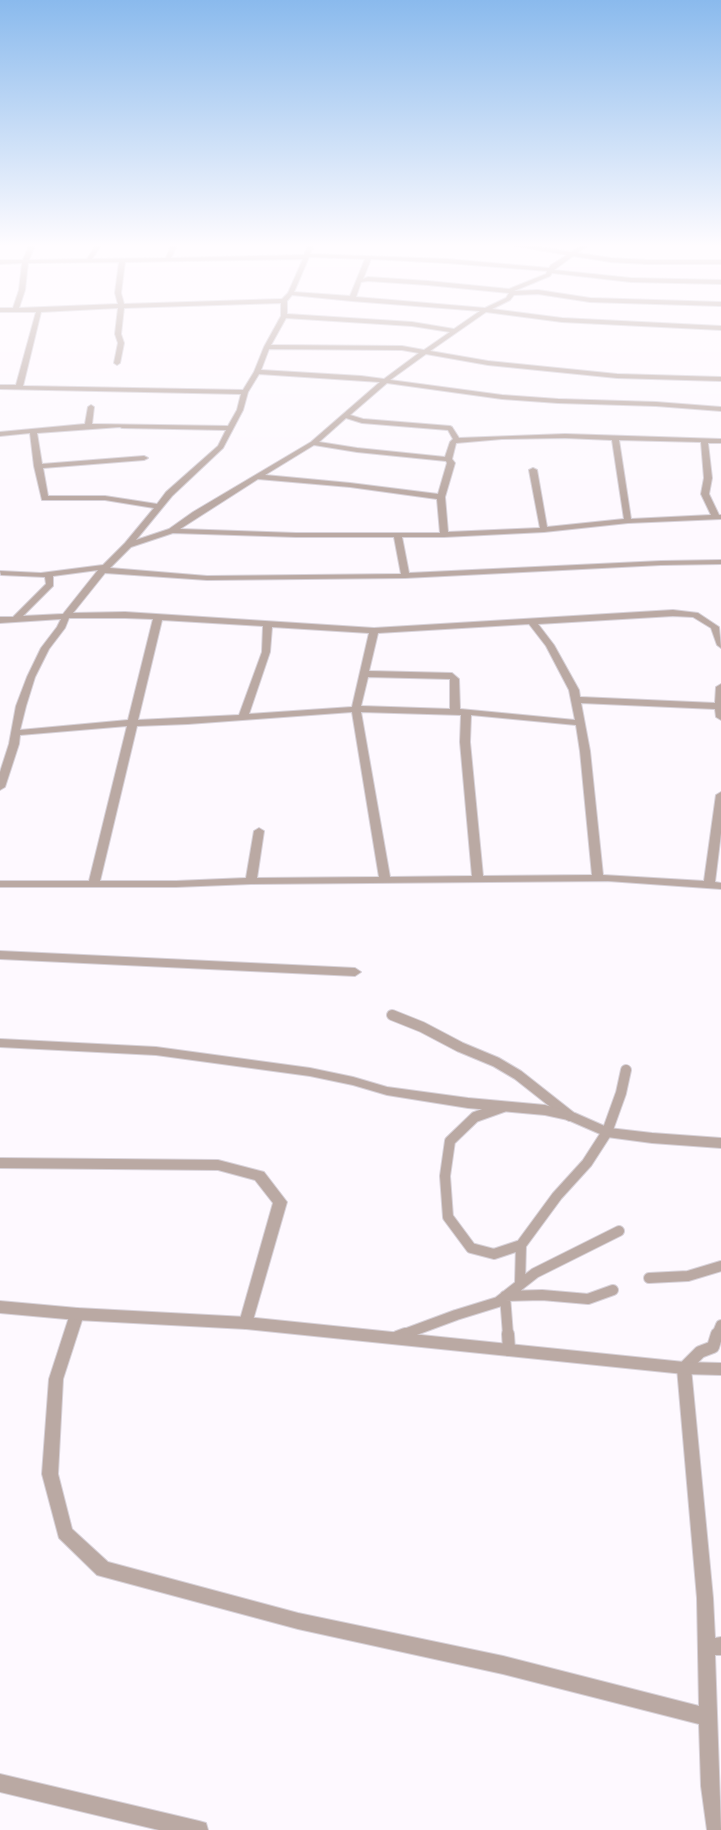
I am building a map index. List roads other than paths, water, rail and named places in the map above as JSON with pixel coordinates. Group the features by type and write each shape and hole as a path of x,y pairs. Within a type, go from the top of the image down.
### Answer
{"street":[{"path":"19,388 34,330"},
{"path":"117,363 121,343 118,330"},
{"path":"1,783 14,744 21,706 31,677 45,648 61,628 66,616 105,568 128,545 169,494 221,447 240,410 245,392 257,372 267,347 276,330"},
{"path":"128,545 172,531 196,514 313,443 346,416 384,380 455,330"},
{"path":"267,347 402,348 488,363 610,375 721,379"},
{"path":"257,372 384,380 502,397 558,401 656,404 721,409"},
{"path":"0,388 245,392"},
{"path":"88,426 91,407"},
{"path":"346,416 362,421 450,428 456,440"},
{"path":"0,434 88,426 231,428"},
{"path":"33,430 38,466 45,498 105,498 159,506"},
{"path":"444,535 441,497 451,463 448,459 453,442 456,440 502,437 615,437 721,442"},
{"path":"615,437 628,521"},
{"path":"172,531 398,536 444,535 544,530 628,521 719,517 705,494 708,478 704,441"},
{"path":"313,443 357,450 448,459"},
{"path":"38,466 144,458"},
{"path":"533,470 544,530"},
{"path":"257,477 350,485 441,497"},
{"path":"398,536 405,576"},
{"path":"1,573 49,574 105,568 207,578 405,576 661,563 721,562"},
{"path":"15,620 50,584 49,574"},
{"path":"0,620 66,616 124,615 374,630 672,613 695,615 715,627 721,645"},
{"path":"94,884 158,617"},
{"path":"532,622 550,645 574,690 585,751 598,878"},
{"path":"244,717 266,652 268,623"},
{"path":"374,630 356,709 385,880"},
{"path":"364,674 452,676 455,679 455,712"},
{"path":"721,687 721,717"},
{"path":"575,700 720,706"},
{"path":"15,732 132,722 244,717 356,709 466,712 580,723"},
{"path":"466,712 465,742 478,879"},
{"path":"709,884 721,795"},
{"path":"251,881 258,831"},
{"path":"0,884 176,884 251,881 598,878 709,884 721,886"},
{"path":"0,956 355,972"},
{"path":"392,1015 422,1027 460,1047 496,1062 518,1075 571,1116"},
{"path":"0,1043 156,1051 310,1072 353,1081 387,1091 545,1110 571,1116 607,1132 652,1138 721,1143"},
{"path":"520,1284 521,1245 557,1196 587,1163 607,1132 621,1093 626,1070"},
{"path":"505,1106 475,1117 450,1141 445,1176 448,1217 471,1248 494,1254 521,1245"},
{"path":"0,1163 218,1165 259,1176 280,1202 246,1323"},
{"path":"395,1338 456,1315 498,1302 535,1273 618,1231"},
{"path":"649,1278 688,1276 721,1266"},
{"path":"505,1296 542,1295 588,1299 613,1290"},
{"path":"505,1296 509,1350"},
{"path":"0,1307 77,1314 246,1323 684,1368 721,1369"},
{"path":"77,1314 56,1378 50,1474 65,1533 103,1569 298,1622 503,1665 708,1716"},
{"path":"684,1368 700,1352 714,1347 719,1327 721,1325"},
{"path":"684,1368 705,1598 714,1647 708,1716 710,1786 716,1830"},
{"path":"0,1783 199,1830"}]}
